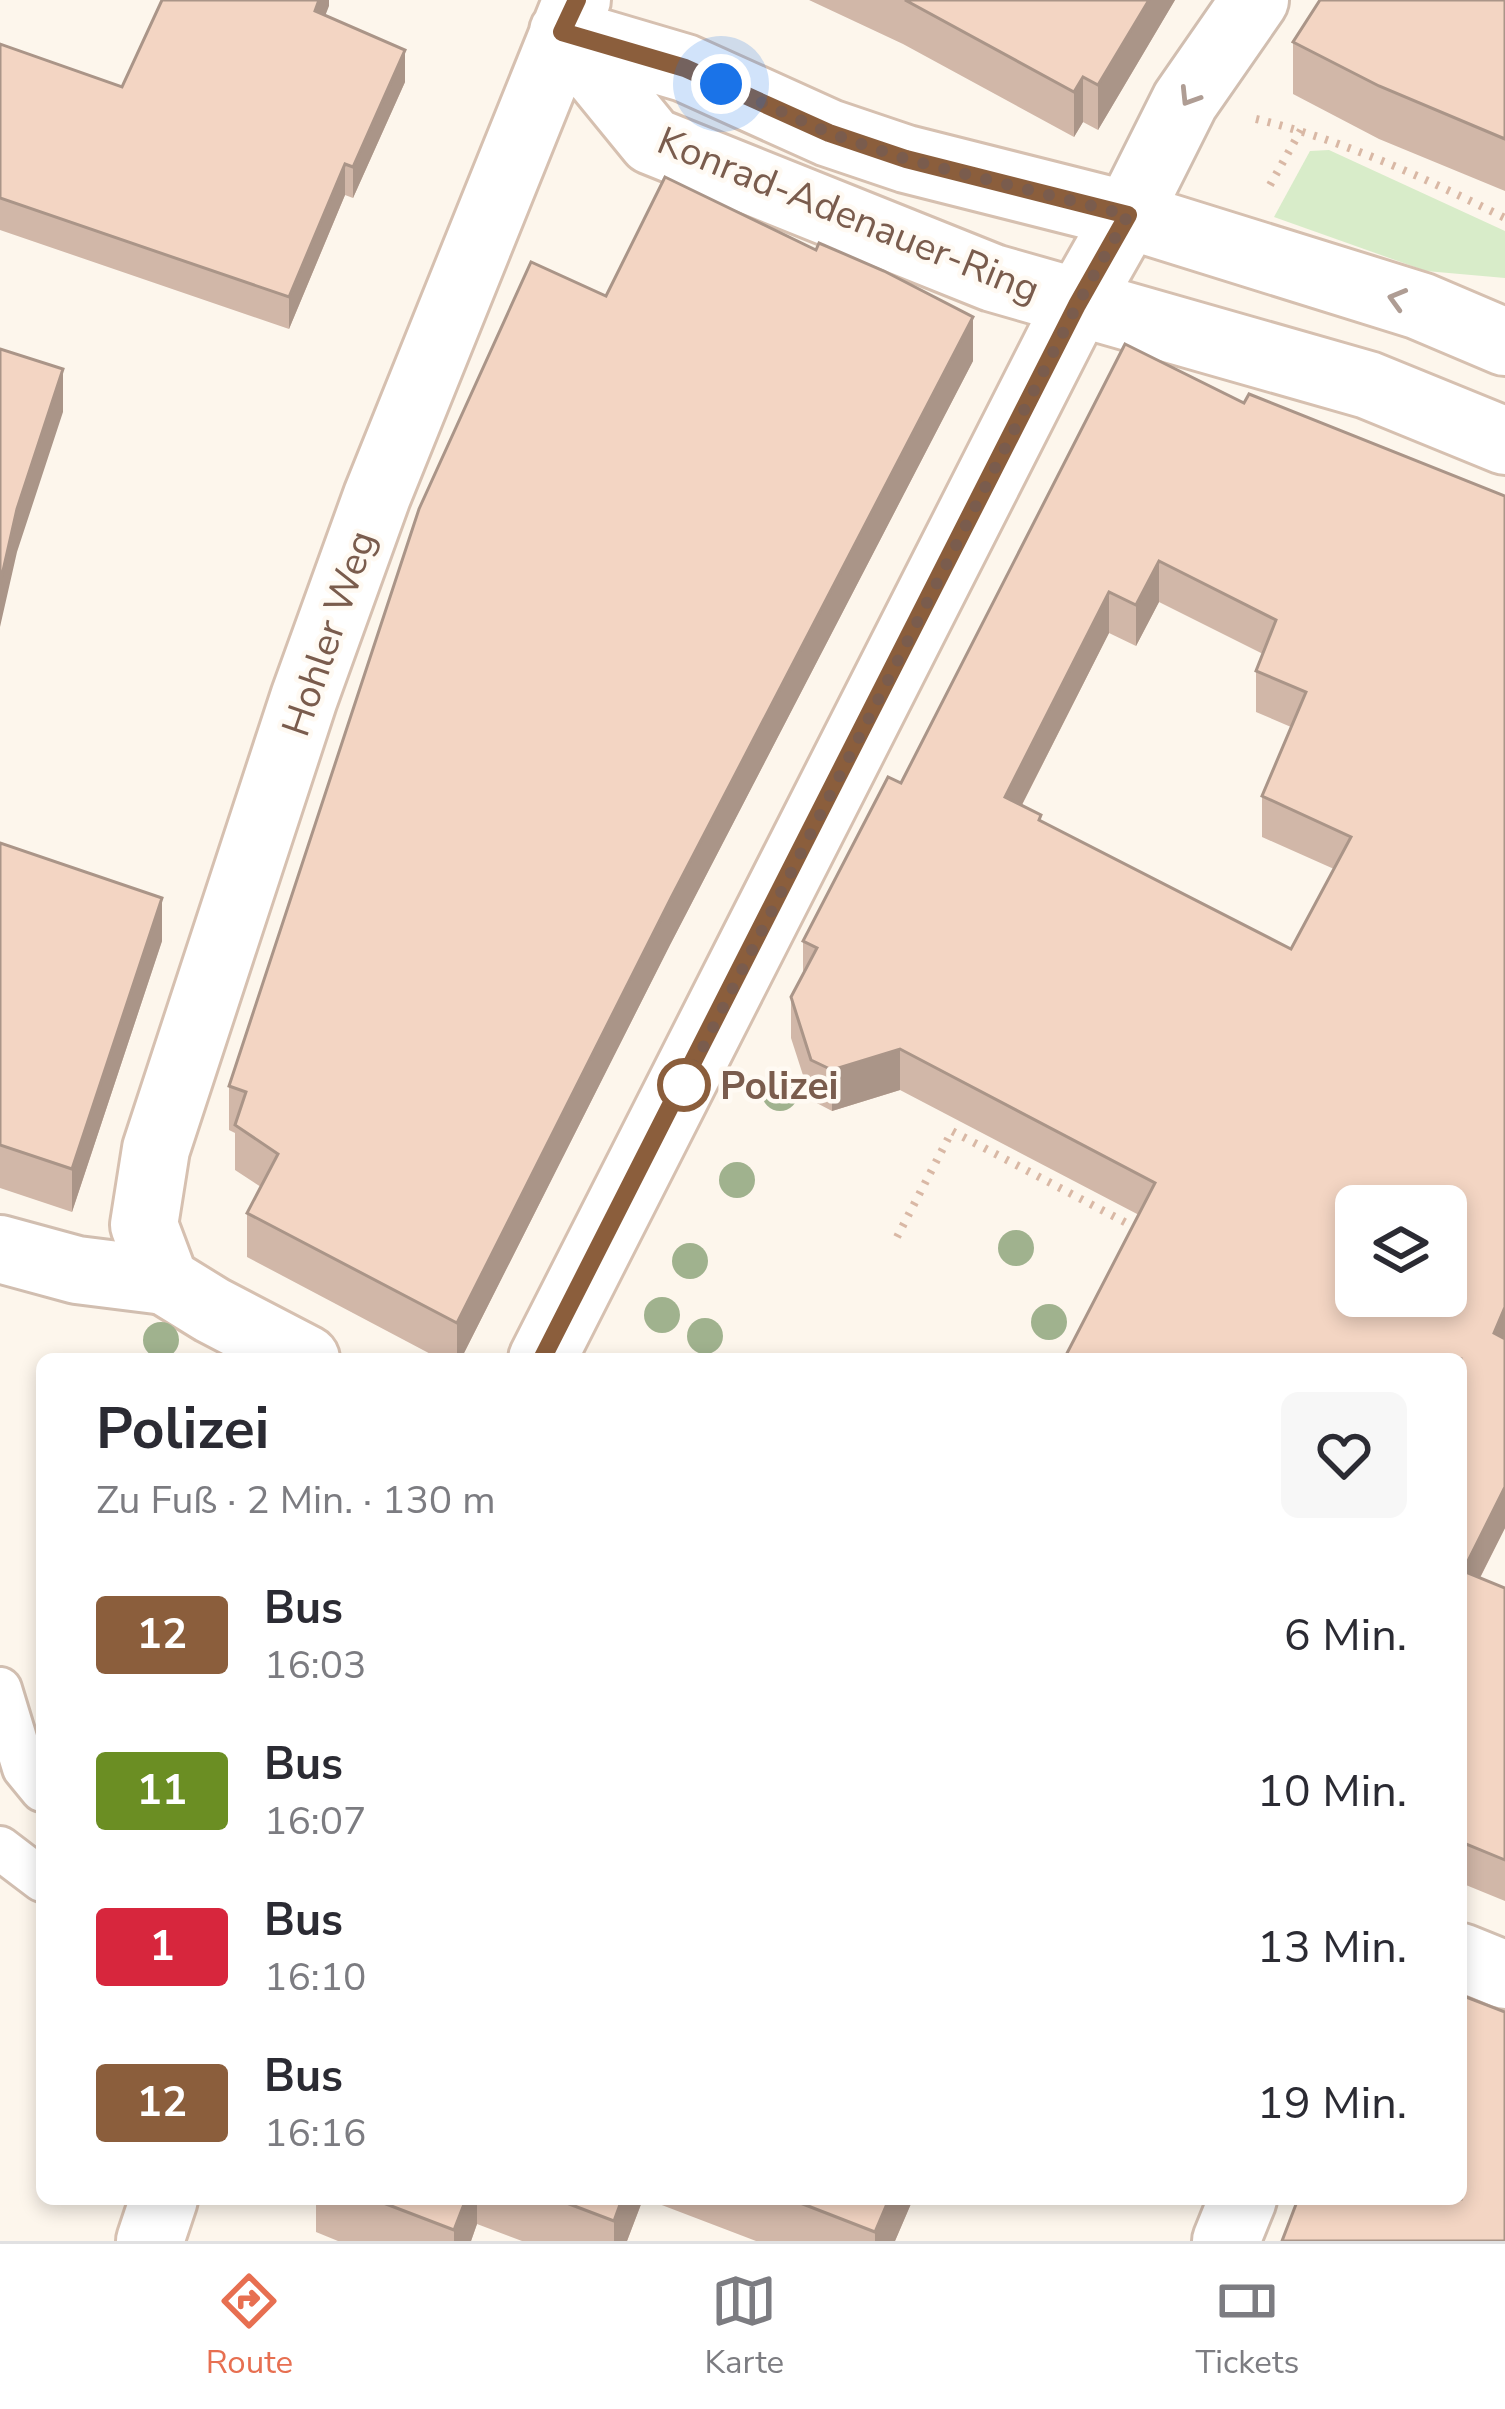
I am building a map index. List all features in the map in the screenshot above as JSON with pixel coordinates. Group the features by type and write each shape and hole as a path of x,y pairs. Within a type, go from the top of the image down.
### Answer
{"street":[{"path":"545,1353 1184,101 1255,0"},
{"name":"Konrad-Adenauer-Ring","path":"570,16 829,133 906,159 1128,215 1420,306 1505,342"},
{"name":"Konrad-Adenauer-Ring","path":"570,16 652,141 993,278 1368,385 1505,441"},
{"name":"Hohler Weg","path":"165,1281 144,1225 156,1149 304,698 361,541 570,16"},
{"path":"0,1249 76,1270 165,1281 294,1353"},
{"path":"1467,1960 1505,1975"},
{"path":"150,2241 162,2205"},
{"path":"1226,2241 1241,2205"}],"lane":[{"path":"0,1689 24,1768 36,1783"},
{"path":"0,1848 36,1875"}],"path":[{"path":"1184,101 1301,130 1422,176 1505,218"},
{"path":"1262,200 1301,130"},
{"path":"897,1237 952,1131 1136,1226 1127,1245"}],"green space":[{"path":"1329,150 1505,231 1505,278 1426,271 1274,217 1310,151"}],"building":[{"path":"162,0 319,0 315,11 405,50 353,167 345,164 289,297 0,198 0,44 122,87"},
{"path":"905,0 1149,0 1098,85 1083,77 1074,92"},
{"path":"1320,0 1505,0 1505,139 1379,86 1293,42"},
{"path":"665,177 816,250 819,243 884,271 973,317 457,1323 247,1213 278,1154 235,1125 246,1092 229,1086 419,509 531,262 606,296"},
{"path":"1125,344 1244,403 1249,394 1505,496 1505,1307 1494,1333 1505,1339 1505,1487 1467,1563 1467,1353 1067,1353 1155,1183 900,1049 832,1070 811,1060 791,997 817,948 803,941 888,777 901,783","holes":["1159,561 1276,620 1256,671 1306,692 1262,796 1351,837 1291,949 1039,820 1041,815 1005,797 1109,592 1136,605"]},
{"path":"0,349 63,369 17,509 0,584"},
{"path":"0,843 162,898 72,1169 0,1145"},
{"path":"1467,1573 1505,1588 1505,1860 1467,1844"},
{"path":"1467,1997 1505,2012 1505,2241 1282,2241 1296,2205 1467,2205"},
{"path":"389,2205 464,2205 454,2230"},
{"path":"572,2205 620,2205 614,2221"},
{"path":"805,2205 886,2205 875,2232"}],"bus line":[{"name":"12","path":"545,1353 1077,305 1128,215 906,159 829,133 685,68 562,32 577,0"}],"place":[{"name":"Polizei","path":"684,1085"}],"route":[{"path":"684,1085 1077,305 1128,215 906,159 829,133 721,84"}]}
